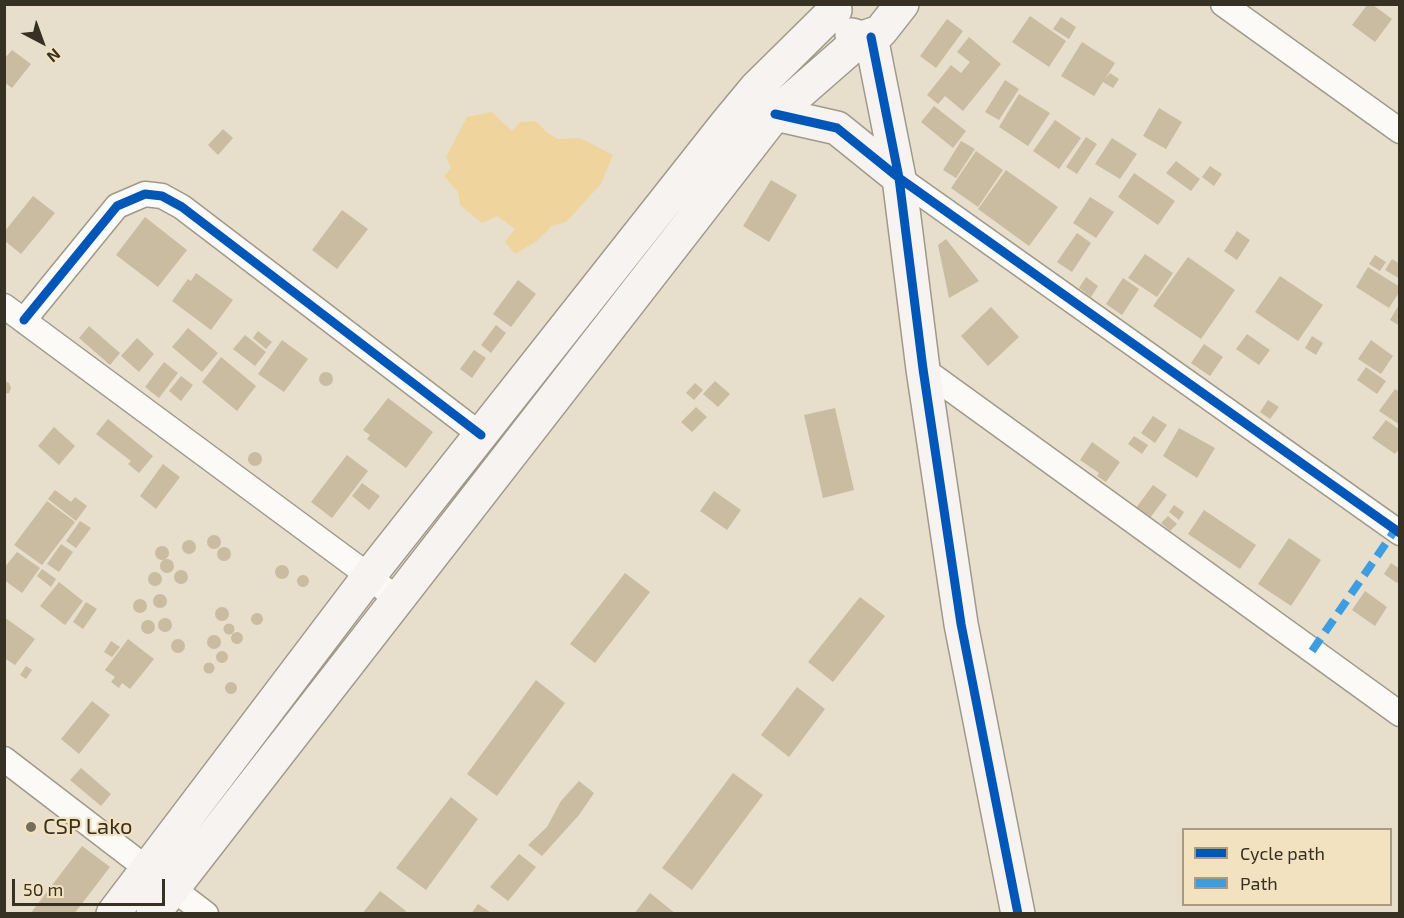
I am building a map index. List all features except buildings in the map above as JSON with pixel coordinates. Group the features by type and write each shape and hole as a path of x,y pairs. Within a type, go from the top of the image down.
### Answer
{"main road":[{"path":"836,7 836,19 846,32 883,20"},
{"path":"113,914 369,576 727,123 756,88 836,7"},
{"path":"163,901 775,114 883,20"},
{"path":"883,20 899,178 923,369 961,624 1018,914"},
{"path":"775,114 837,128 899,178"}],"street":[{"path":"1223,4 1400,131"},
{"path":"899,178 1400,533"},
{"path":"24,320 117,206 131,198 145,194 162,196 182,207 481,435"},
{"path":"4,306 369,576 396,599"},
{"path":"923,369 1400,714"},
{"path":"4,759 147,869 163,901 206,914"}],"shaded area":[{"path":"492,112 512,131 520,122 535,121 558,139 580,138 613,155 601,184 566,222 552,226 537,241 515,254 505,242 515,229 497,216 482,223 460,205 458,192 444,176 451,168 446,157 467,117"}],"marked path":[{"path":"1312,651 1395,530"}],"cycle path":[{"path":"871,37 899,178 923,369 961,624 1018,914"},
{"path":"775,114 837,128 899,178 1400,533"},
{"path":"24,320 117,206 145,194 162,196 182,207 481,435"}],"place":[{"name":"CSP Lako","path":"31,827"}]}
